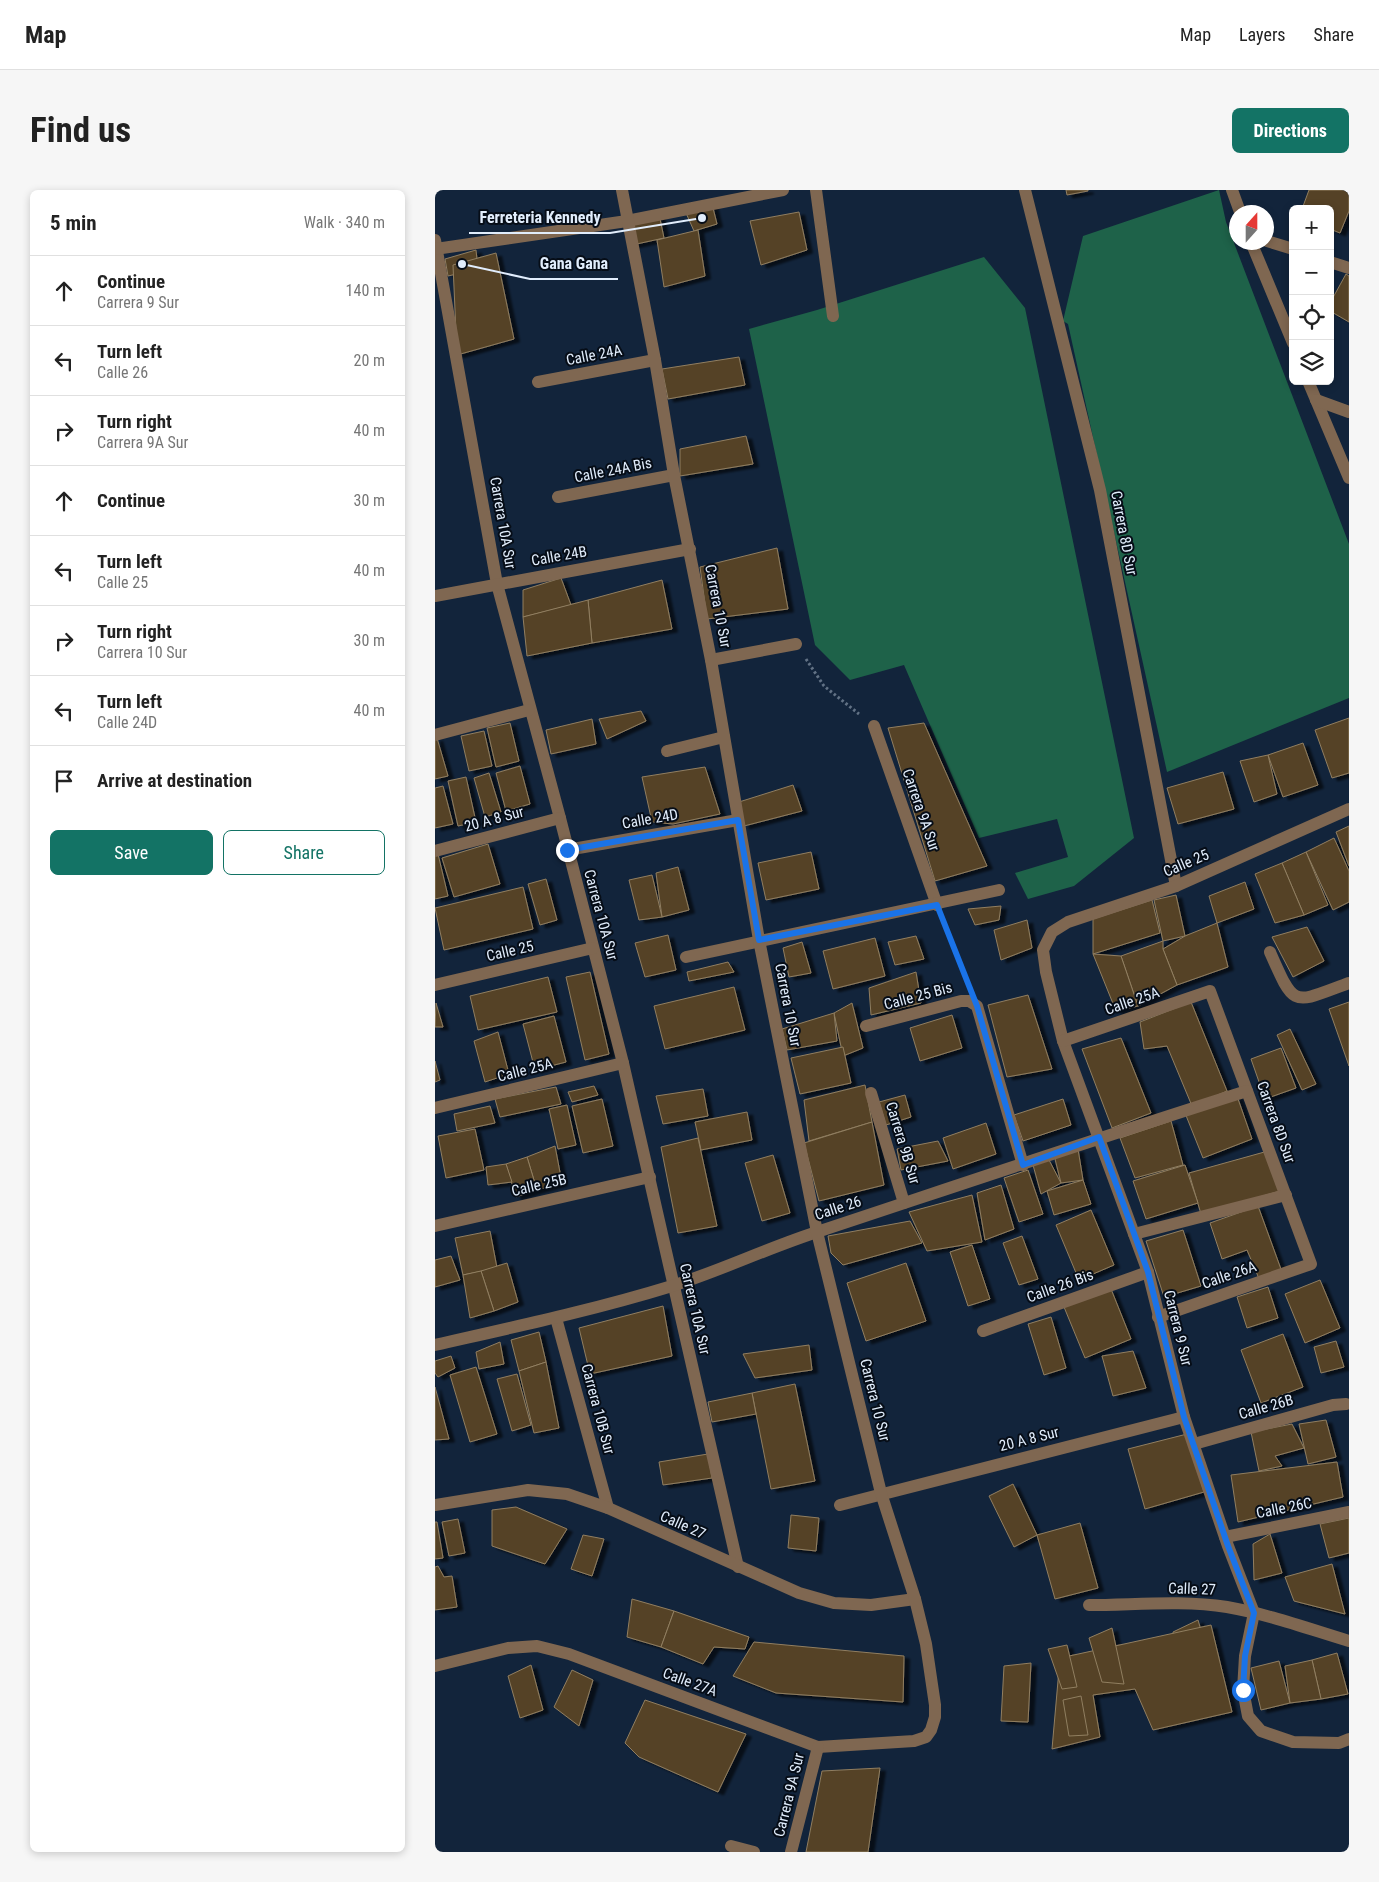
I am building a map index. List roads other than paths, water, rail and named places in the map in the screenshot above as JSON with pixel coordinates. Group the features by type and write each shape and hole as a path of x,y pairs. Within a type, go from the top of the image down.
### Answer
{"street":[{"name":"Carrera 10 Sur","path":"622,190 655,360 674,475 711,660 759,940 817,1232 881,1493 915,1599 926,1644 935,1705 935,1717 931,1730"},
{"path":"436,245 627,221 783,190"},
{"path":"816,190 833,316"},
{"name":"Carrera 8D Sur","path":"1025,190 1100,490 1176,886"},
{"path":"1232,190 1237,205"},
{"path":"1274,243 1289,248"},
{"name":"Carrera 10A Sur","path":"436,245 497,584 623,1063 738,1567"},
{"path":"1254,250 1292,340"},
{"path":"1334,263 1349,268"},
{"name":"Calle 24A","path":"538,382 655,360"},
{"path":"1310,385 1349,478"},
{"path":"1316,400 1349,412"},
{"name":"Calle 24A Bis","path":"558,497 674,475"},
{"name":"Calle 24B","path":"435,596 690,549"},
{"path":"711,660 796,644"},
{"path":"435,735 529,710"},
{"name":"Carrera 9A Sur","path":"874,726 937,905"},
{"path":"667,751 724,736"},
{"name":"Calle 25","path":"1043,950 1052,932 1068,922 1176,886 1349,809"},
{"name":"20 A 8 Sur","path":"435,851 560,818"},
{"name":"Calle 24D","path":"567,850 738,820"},
{"path":"687,957 759,940 937,905 999,890"},
{"name":"Calle 25","path":"435,985 593,948"},
{"name":"Carrera 9 Sur","path":"1043,950 1046,972 1063,1041 1148,1272 1184,1417 1254,1613"},
{"path":"1270,952 1286,987 1291,994 1300,998 1309,998 1349,983"},
{"name":"Carrera 8D Sur","path":"1210,991 1311,1264"},
{"name":"Calle 25A","path":"1063,1041 1210,991"},
{"name":"Calle 25 Bis","path":"866,1026 961,1001 969,1001 977,1006 1023,1165"},
{"name":"Calle 25A","path":"435,1108 623,1063"},
{"name":"Calle 26","path":"435,1345 556,1318 673,1285 817,1232 1023,1165 1099,1137 1247,1091"},
{"name":"Carrera 9B Sur","path":"871,1093 904,1203"},
{"name":"Calle 25B","path":"435,1226 650,1176"},
{"path":"1134,1234 1286,1195"},
{"name":"Calle 26A","path":"1158,1317 1311,1264"},
{"name":"Calle 26 Bis","path":"983,1331 1148,1272"},
{"name":"Carrera 10B Sur","path":"556,1318 608,1508"},
{"name":"Calle 26B","path":"1194,1444 1333,1405 1346,1404"},
{"name":"20 A 8 Sur","path":"881,1493 1184,1417"},
{"name":"Calle 27","path":"435,1505 528,1490 567,1494 608,1508 799,1593 834,1603 871,1605 915,1599"},
{"path":"841,1506 881,1493"},
{"name":"Calle 26C","path":"1225,1536 1349,1512"},
{"name":"Calle 27","path":"1089,1605 1199,1604 1226,1607 1254,1613 1349,1641"},
{"path":"1254,1613 1245,1656 1243,1690 1248,1716 1261,1731 1293,1742 1339,1742 1349,1739"},
{"name":"Calle 27A","path":"435,1666 508,1648 537,1646 569,1654 818,1747 914,1741 926,1737 931,1730"},
{"name":"Carrera 9A Sur","path":"791,1852 818,1747"},
{"path":"731,1846 754,1852"}],"place":[{"name":"Ferreteria Kennedy","path":"702,218"},
{"name":"Gana Gana","path":"462,264"}]}
